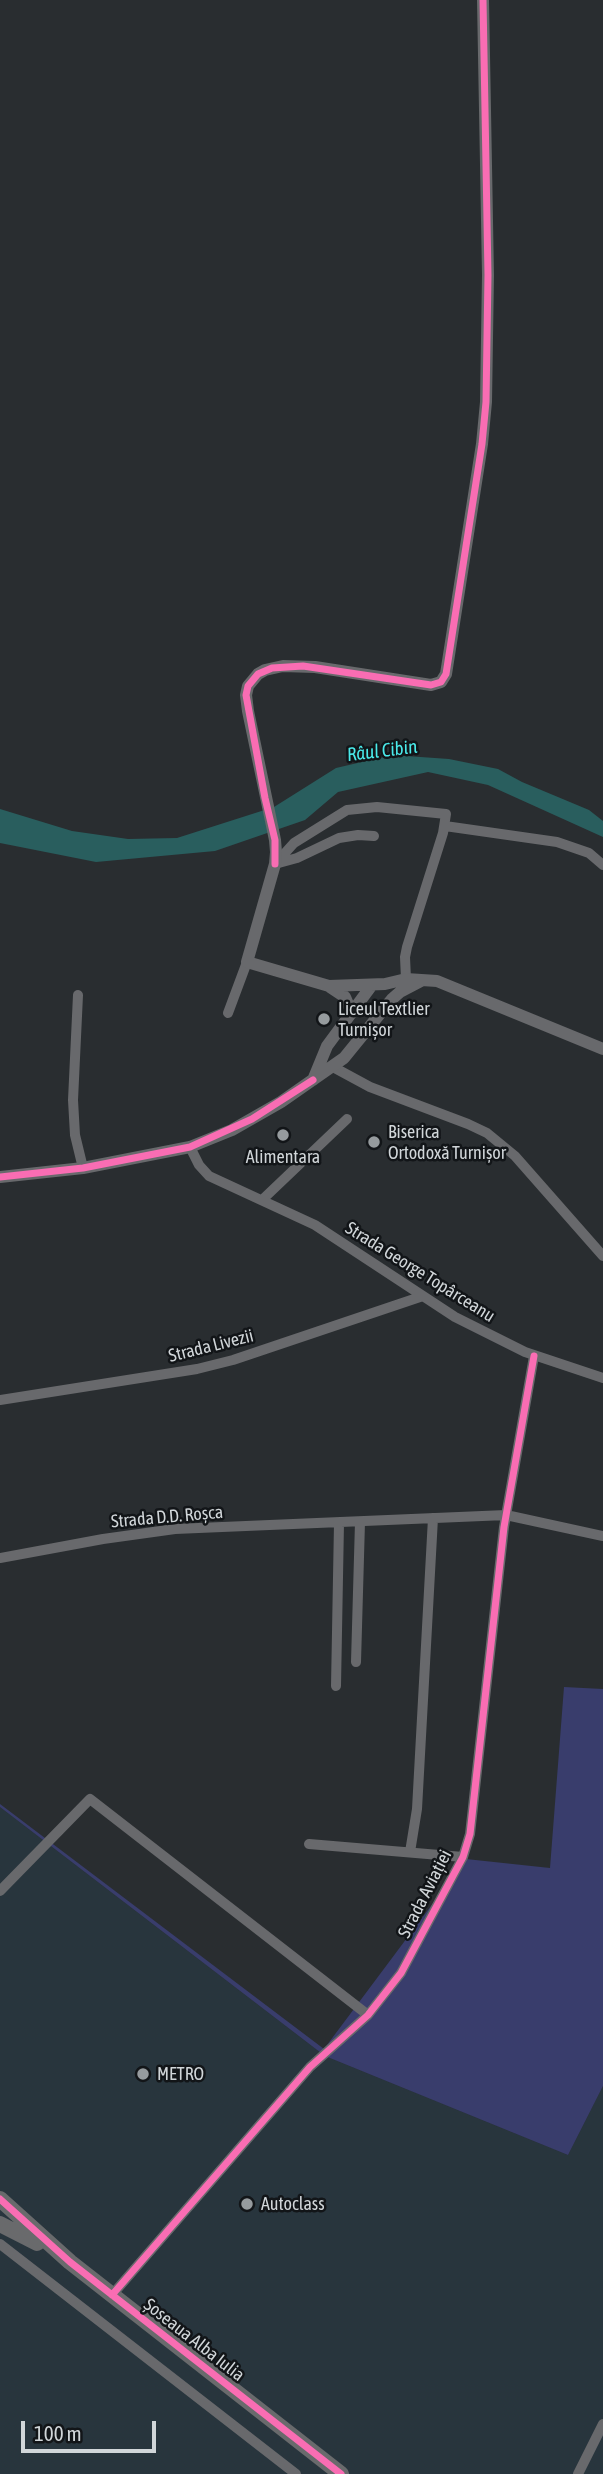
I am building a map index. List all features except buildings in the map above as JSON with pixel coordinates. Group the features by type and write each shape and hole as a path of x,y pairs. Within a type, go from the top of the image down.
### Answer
{"main road":[{"name":"Șoseaua Alba Iulia","path":"0,2199 70,2262 338,2473"},
{"name":"Șoseaua Alba Iulia","path":"0,2224 70,2262"}],"street":[{"path":"228,1013 247,962 275,864 275,840 246,695 248,686 258,674 272,668 303,666 431,685 441,682 446,674 482,444 486,390 488,275 483,0"},
{"path":"275,864 288,848 347,810 377,807 446,814 445,826 407,947 406,979"},
{"path":"328,821 339,838"},
{"path":"445,826 557,842 589,853 603,865"},
{"path":"275,864 297,858 339,838 374,836"},
{"path":"247,962 329,986 345,996 351,1012"},
{"path":"0,1177 83,1168 190,1147 232,1130 333,1067 351,1052 392,999 426,979"},
{"path":"329,986 426,979 450,985 603,1049"},
{"path":"313,1080 327,1046 372,985"},
{"path":"78,995 75,1135 83,1168"},
{"path":"333,1067 370,1087 487,1133 515,1156 603,1256"},
{"path":"262,1200 347,1119"},
{"name":"Strada George Topârceanu","path":"190,1147 199,1165 209,1176 315,1225 455,1317 534,1356 603,1378"},
{"name":"Strada Livezii","path":"0,1400 197,1369 233,1360 423,1296"},
{"name":"Strada Aviației","path":"112,2295 310,2067 368,2015 401,1973 463,1857 470,1834 506,1515 534,1356"},
{"name":"Strada D.D. Roșca","path":"0,1558 175,1529 506,1515 603,1536"},
{"path":"410,1852 417,1809 433,1518"},
{"path":"356,1662 360,1522"},
{"path":"335,1686 339,1523"},
{"path":"0,1891 90,1799 368,2015"},
{"path":"309,1844 463,1857"},
{"path":"0,2244 296,2474"},
{"path":"578,2474 603,2424"}],"shaded area":[{"path":"392,755 449,759 498,769 589,810 603,821 603,837 488,785 428,772 338,792 305,820 215,851 96,862 0,843 0,809 72,831 128,839 177,838 274,807 336,768"},
{"path":"564,1687 603,1689 603,2086 568,2155 325,2056 0,1807 0,1804 324,2049 466,1859 550,1868"},
{"path":"0,1807 325,2056 568,2155 603,2086 603,2474 0,2474"}],"cycle path":[{"path":"275,864 275,840 246,695 248,686 258,674 272,668 303,666 431,685 441,682 446,674 482,444 486,402 488,275 483,0"},
{"path":"0,1177 83,1168 190,1147 252,1119 313,1080"},
{"path":"112,2295 310,2067 368,2015 401,1973 463,1857 470,1834 504,1527 534,1356"},
{"path":"0,2199 70,2262 341,2474"}],"place":[{"name":"Liceul Textlier Turnișor","path":"324,1019"},
{"name":"Alimentara","path":"283,1135"},
{"name":"Biserica Ortodoxă Turnișor","path":"374,1142"},
{"name":"METRO","path":"143,2074"},
{"name":"Autoclass","path":"247,2204"}],"water label":[{"name":"Râul Cibin","path":"382,751"}]}
